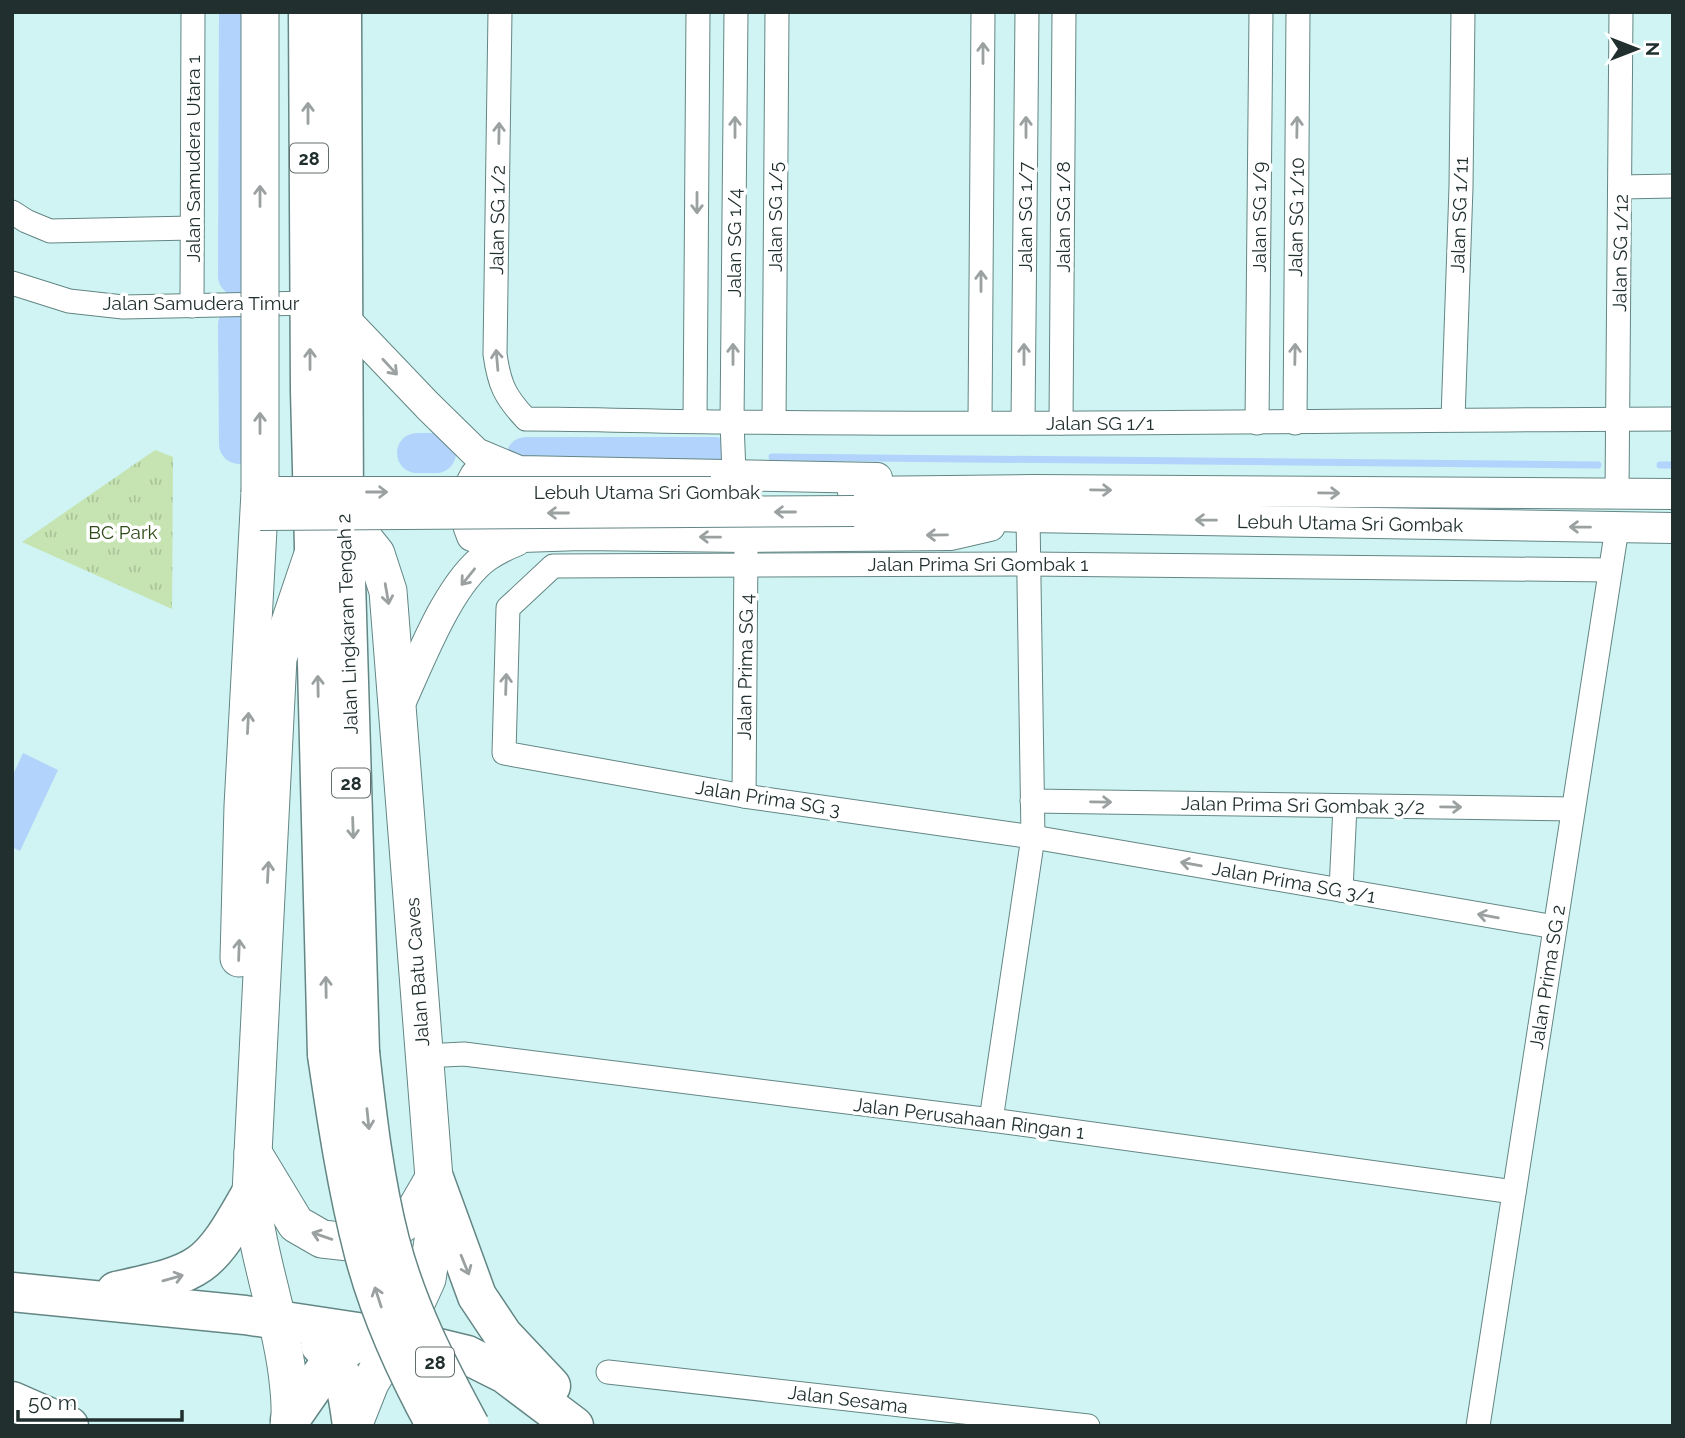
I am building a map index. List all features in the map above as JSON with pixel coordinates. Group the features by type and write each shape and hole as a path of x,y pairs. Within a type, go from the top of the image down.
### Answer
{"highway":[{"name":"Jalan Lingkaran Tengah 2","path":"308,12 326,310 344,514 342,1158 364,1255 381,1308 409,1376 436,1426"},
{"name":"Jalan Lingkaran Tengah 2","path":"342,12 314,550 344,1053 371,1153 390,1241 407,1294 435,1362 470,1426"},
{"path":"435,1178 477,1296 503,1335 533,1369 593,1426"},
{"path":"83,1298 158,1282 185,1274 203,1264 223,1241 251,1193"},
{"path":"12,1292 277,1320 397,1338 467,1355 505,1374 574,1426"},
{"path":"277,1320 305,1333 333,1358 343,1376 353,1426"},
{"path":"290,1423 333,1358 352,1345 397,1338"},
{"path":"12,1401 69,1426"}],"main road":[{"path":"260,12 260,503 243,806 239,969 244,1015 260,1038"},
{"name":"Jalan Batu Caves","path":"344,514 376,554 388,592 435,1178 433,1241 427,1279 397,1338 370,1382 353,1426"},
{"path":"290,1423 285,1358 254,1224 251,1193 278,657 314,550"},
{"path":"253,1153 296,1224 322,1239 349,1242 383,1237 403,1223 435,1178"}],"street":[{"name":"Jalan Samudera Utara 1","path":"192,306 193,12"},
{"name":"Jalan SG 1/2","path":"500,12 495,354 498,380 512,404 526,419"},
{"name":"Jalan SG 1/4","path":"695,421 698,12"},
{"name":"Jalan SG 1/4","path":"734,473 732,422 736,12"},
{"name":"Jalan SG 1/5","path":"774,422 777,12"},
{"path":"979,422 983,12"},
{"name":"Jalan SG 1/7","path":"1023,423 1027,12"},
{"name":"Jalan SG 1/8","path":"1061,423 1064,12"},
{"name":"Jalan SG 1/9","path":"1257,423 1261,12"},
{"name":"Jalan SG 1/10","path":"1294,423 1298,12"},
{"name":"Jalan SG 1/11","path":"1453,419 1461,187 1463,12"},
{"name":"Jalan SG 1/12","path":"1616,493 1622,12"},
{"path":"1259,187 1297,186"},
{"path":"1620,187 1673,186"},
{"path":"12,212 50,231 192,228"},
{"name":"Jalan Samudera Timur","path":"12,283 69,301 123,307 326,310"},
{"name":"Lebuh Utama Sri Gombak","path":"326,310 476,453 519,471 734,473 953,480 1031,504 1616,528 1673,528"},
{"name":"Jalan SG 1/1","path":"526,419 1023,423 1673,419"},
{"path":"519,471 475,476 464,494 464,517 472,536 488,542 522,537"},
{"name":"Lebuh Utama Sri Gombak","path":"260,503 1031,504 1673,494"},
{"path":"991,1120 1033,837 1029,564 1031,504"},
{"name":"Lebuh Utama Sri Gombak","path":"397,710 439,620 469,573 485,557 522,537 589,535 746,551 951,535 1031,504"},
{"name":"Jalan Prima SG 2","path":"1478,1426 1616,528"},
{"name":"Jalan Prima Sri Gombak 1","path":"504,752 508,608 553,566 746,551 1029,564 1610,570"},
{"name":"Jalan Prima SG 4","path":"744,796 746,551"},
{"name":"Jalan Prima SG 3","path":"504,752 744,796 1033,837"},
{"name":"Jalan Prima Sri Gombak 3/2","path":"1032,801 1573,809"},
{"path":"1341,890 1345,806"},
{"name":"Jalan Prima SG 3/1","path":"1033,837 1555,927"},
{"name":"Jalan Perusahaan Ringan 1","path":"424,1056 464,1054 991,1120 1514,1192"},
{"name":"Jalan Sesama","path":"608,1371 1088,1426"}],"green space":[{"name":"BC Park","path":"155,450 173,457 172,609 22,542"}],"water":[{"path":"23,753 58,770 20,851 12,847 12,777"}],"waterway":[{"path":"238,276 239,12"},
{"path":"238,325 239,444"},
{"path":"417,453 436,453"},
{"path":"526,457 715,457"},
{"path":"772,457 1598,465"},
{"path":"1660,465 1673,465"}]}
